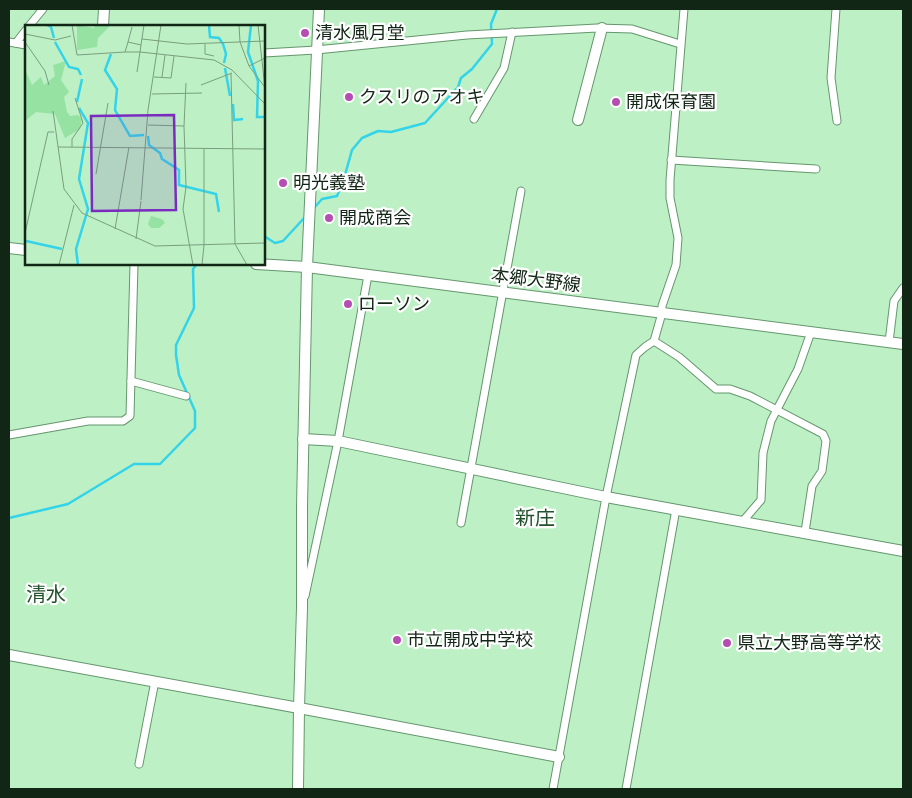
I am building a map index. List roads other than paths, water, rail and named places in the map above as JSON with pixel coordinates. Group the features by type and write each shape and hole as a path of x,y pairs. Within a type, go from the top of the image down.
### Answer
{"street":[{"path":"30,25 43,9"},
{"path":"103,25 104,9"},
{"path":"298,789 307,267 319,9"},
{"path":"553,789 606,497 636,355 654,341 662,313 662,306 676,265 678,238 670,198 670,160 684,9"},
{"path":"836,9 831,78 837,121"},
{"path":"265,53 316,50 467,35 602,28 632,29 680,44"},
{"path":"578,120 602,28"},
{"path":"12,42 25,31"},
{"path":"474,119 504,68 512,32"},
{"path":"12,42 25,45"},
{"path":"670,160 816,169"},
{"path":"461,523 521,191"},
{"path":"9,248 25,250"},
{"path":"9,435 88,421 123,421 130,416 134,265"},
{"name":"本郷大野線","path":"265,265 307,267 889,342"},
{"path":"302,608 338,441 368,275"},
{"path":"903,291 894,301 889,342 903,344"},
{"path":"743,521 761,500 763,453 771,421 798,369 812,332"},
{"path":"654,341 679,357 716,389 730,389 750,396 823,434 826,441 822,471 812,486 805,532"},
{"path":"131,381 186,396"},
{"path":"303,439 338,441 606,497 903,551"},
{"path":"626,789 676,509"},
{"path":"9,655 559,757"},
{"path":"139,764 155,681"}],"waterway":[{"path":"313,209 322,199 337,196 352,150 362,138 378,131 391,132 425,123 458,87 461,78 472,69 492,44 491,24 497,9"},
{"path":"265,237 275,243 283,241 306,216"},
{"path":"9,518 68,504 134,464 160,464 195,428 195,411 179,375 176,345 194,308 193,269 196,265"}],"place":[{"name":"清水風月堂","path":"305,33"},
{"name":"クスリのアオキ","path":"349,97"},
{"name":"開成保育園","path":"616,102"},
{"name":"明光義塾","path":"283,183"},
{"name":"開成商会","path":"329,218"},
{"name":"ローソン","path":"348,304"},
{"name":"市立開成中学校","path":"397,640"},
{"name":"県立大野高等学校","path":"727,643"}],"district":[{"name":"新庄","path":"535,518"},
{"name":"清水","path":"46,594"}]}
